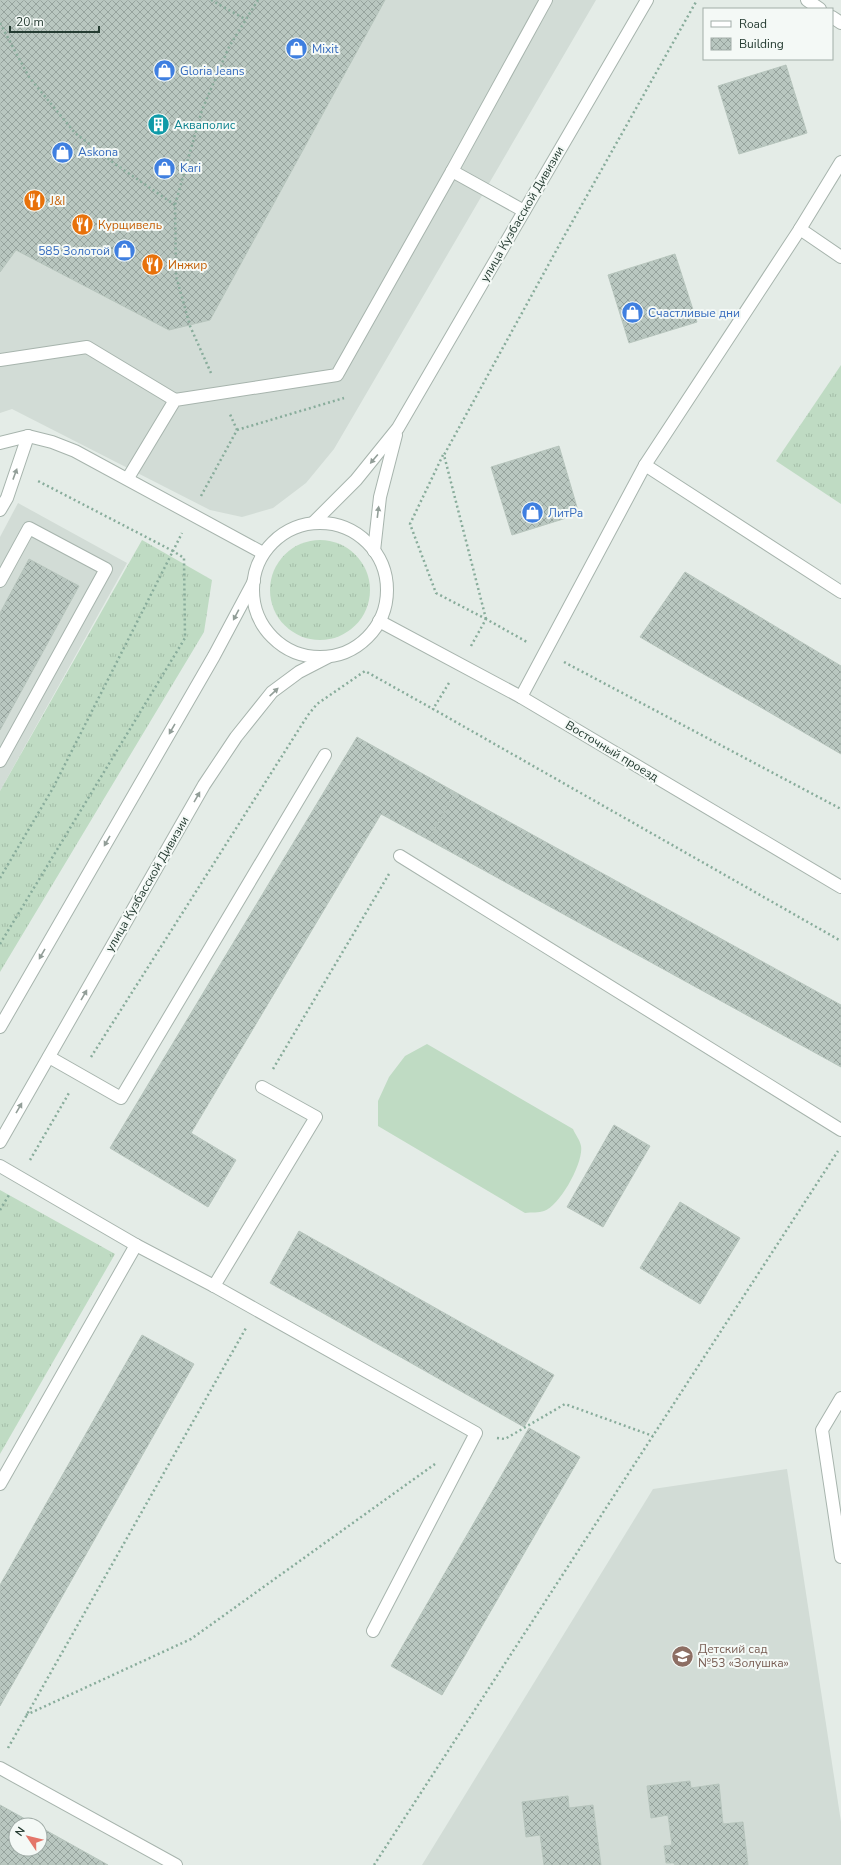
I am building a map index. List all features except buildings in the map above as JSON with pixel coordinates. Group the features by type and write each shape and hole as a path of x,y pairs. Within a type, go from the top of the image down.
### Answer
{"street":[{"path":"0,360 87,347 175,400 337,375 546,0"},
{"name":"улица Кузбасской Дивизии","path":"313,523 356,480 398,428 647,0"},
{"path":"807,0 819,8"},
{"path":"521,698 645,465 800,229 841,162"},
{"path":"452,171 524,211"},
{"path":"800,229 841,257"},
{"path":"128,478 175,400"},
{"name":"улица Кузбасской Дивизии","path":"374,551 380,497 398,428"},
{"path":"0,510 7,498 28,436"},
{"path":"0,444 28,436 52,442 75,451 128,478 192,515 263,553"},
{"path":"645,465 841,592"},
{"name":"улица Кузбасской Дивизии","path":"0,1142 204,785 236,737 272,692 300,672 328,656 349,650 366,638 379,620 386,601 387,580 380,560 368,542 351,530 333,524 313,523 294,527 277,538 263,553 255,573 253,594 258,616 269,634 286,648 306,656 328,656"},
{"path":"0,582 29,528 106,569 0,761"},
{"name":"улица Кузбасской Дивизии","path":"0,1027 214,656 254,581"},
{"name":"Восточный проезд","path":"379,620 521,698 841,887"},
{"path":"48,1057 120,1098 325,755"},
{"path":"400,856 841,1130"},
{"path":"214,1286 316,1118 262,1087"},
{"path":"0,1166 20,1176 136,1245 214,1286 476,1434 373,1631"},
{"path":"0,1484 136,1245"},
{"path":"841,1398 822,1430 841,1557"},
{"path":"0,1768 176,1865"}],"path":[{"path":"211,0 246,19"},
{"path":"238,430 190,326 176,276 174,205 202,110 229,48 258,0"},
{"path":"697,0 562,240 444,455 410,524 436,593 841,809"},
{"path":"0,24 29,77 74,133 115,164 174,205"},
{"path":"0,878 53,788 173,551 238,430 344,398"},
{"path":"433,709 486,619 444,455"},
{"path":"0,944 185,638 184,558 38,481 7,498"},
{"path":"0,1210 80,1074 308,715 317,704 365,671 841,941"},
{"path":"262,1087 400,856"},
{"path":"374,1865 841,1147"},
{"path":"8,1748 256,1310"},
{"path":"476,1434 505,1439 565,1404 653,1436"},
{"path":"26,1715 192,1639 437,1462"}],"shaded area":[{"path":"0,0 596,0 334,449 306,483 273,508 242,517 210,510 12,409 0,413"},
{"path":"18,503 127,563 0,791 0,537"},
{"name":"Детский сад №53 «Золушка»","path":"787,1469 841,1822 841,1865 422,1865 653,1489"}],"green space":[{"path":"841,365 841,504 776,461"},
{"path":"142,540 212,580 204,632 0,972 0,791"},
{"path":"320,540 339,544 355,555 366,571 370,590 366,609 355,625 339,636 320,640 301,636 285,625 274,609 270,590 274,571 285,555 301,544"},
{"path":"427,1044 573,1129 581,1146 579,1162 570,1183 557,1201 550,1207 542,1212 525,1213 378,1126 378,1101 389,1077 405,1056"},
{"path":"0,1190 115,1254 0,1454"}],"place":[{"name":"Mixit","path":"296,49"},
{"name":"Gloria Jeans","path":"165,71"},
{"name":"Акваполис","path":"158,125"},
{"name":"Askona","path":"63,152"},
{"name":"Kari","path":"165,168"},
{"name":"J&I","path":"35,201"},
{"name":"Курщивель","path":"83,225"},
{"name":"585 Золотой","path":"125,251"},
{"name":"Инжир","path":"153,265"},
{"name":"Счастливые дни","path":"633,313"},
{"name":"ЛитРа","path":"532,513"},
{"name":"Детский сад №53 «Золушка»","path":"683,1656"}]}
